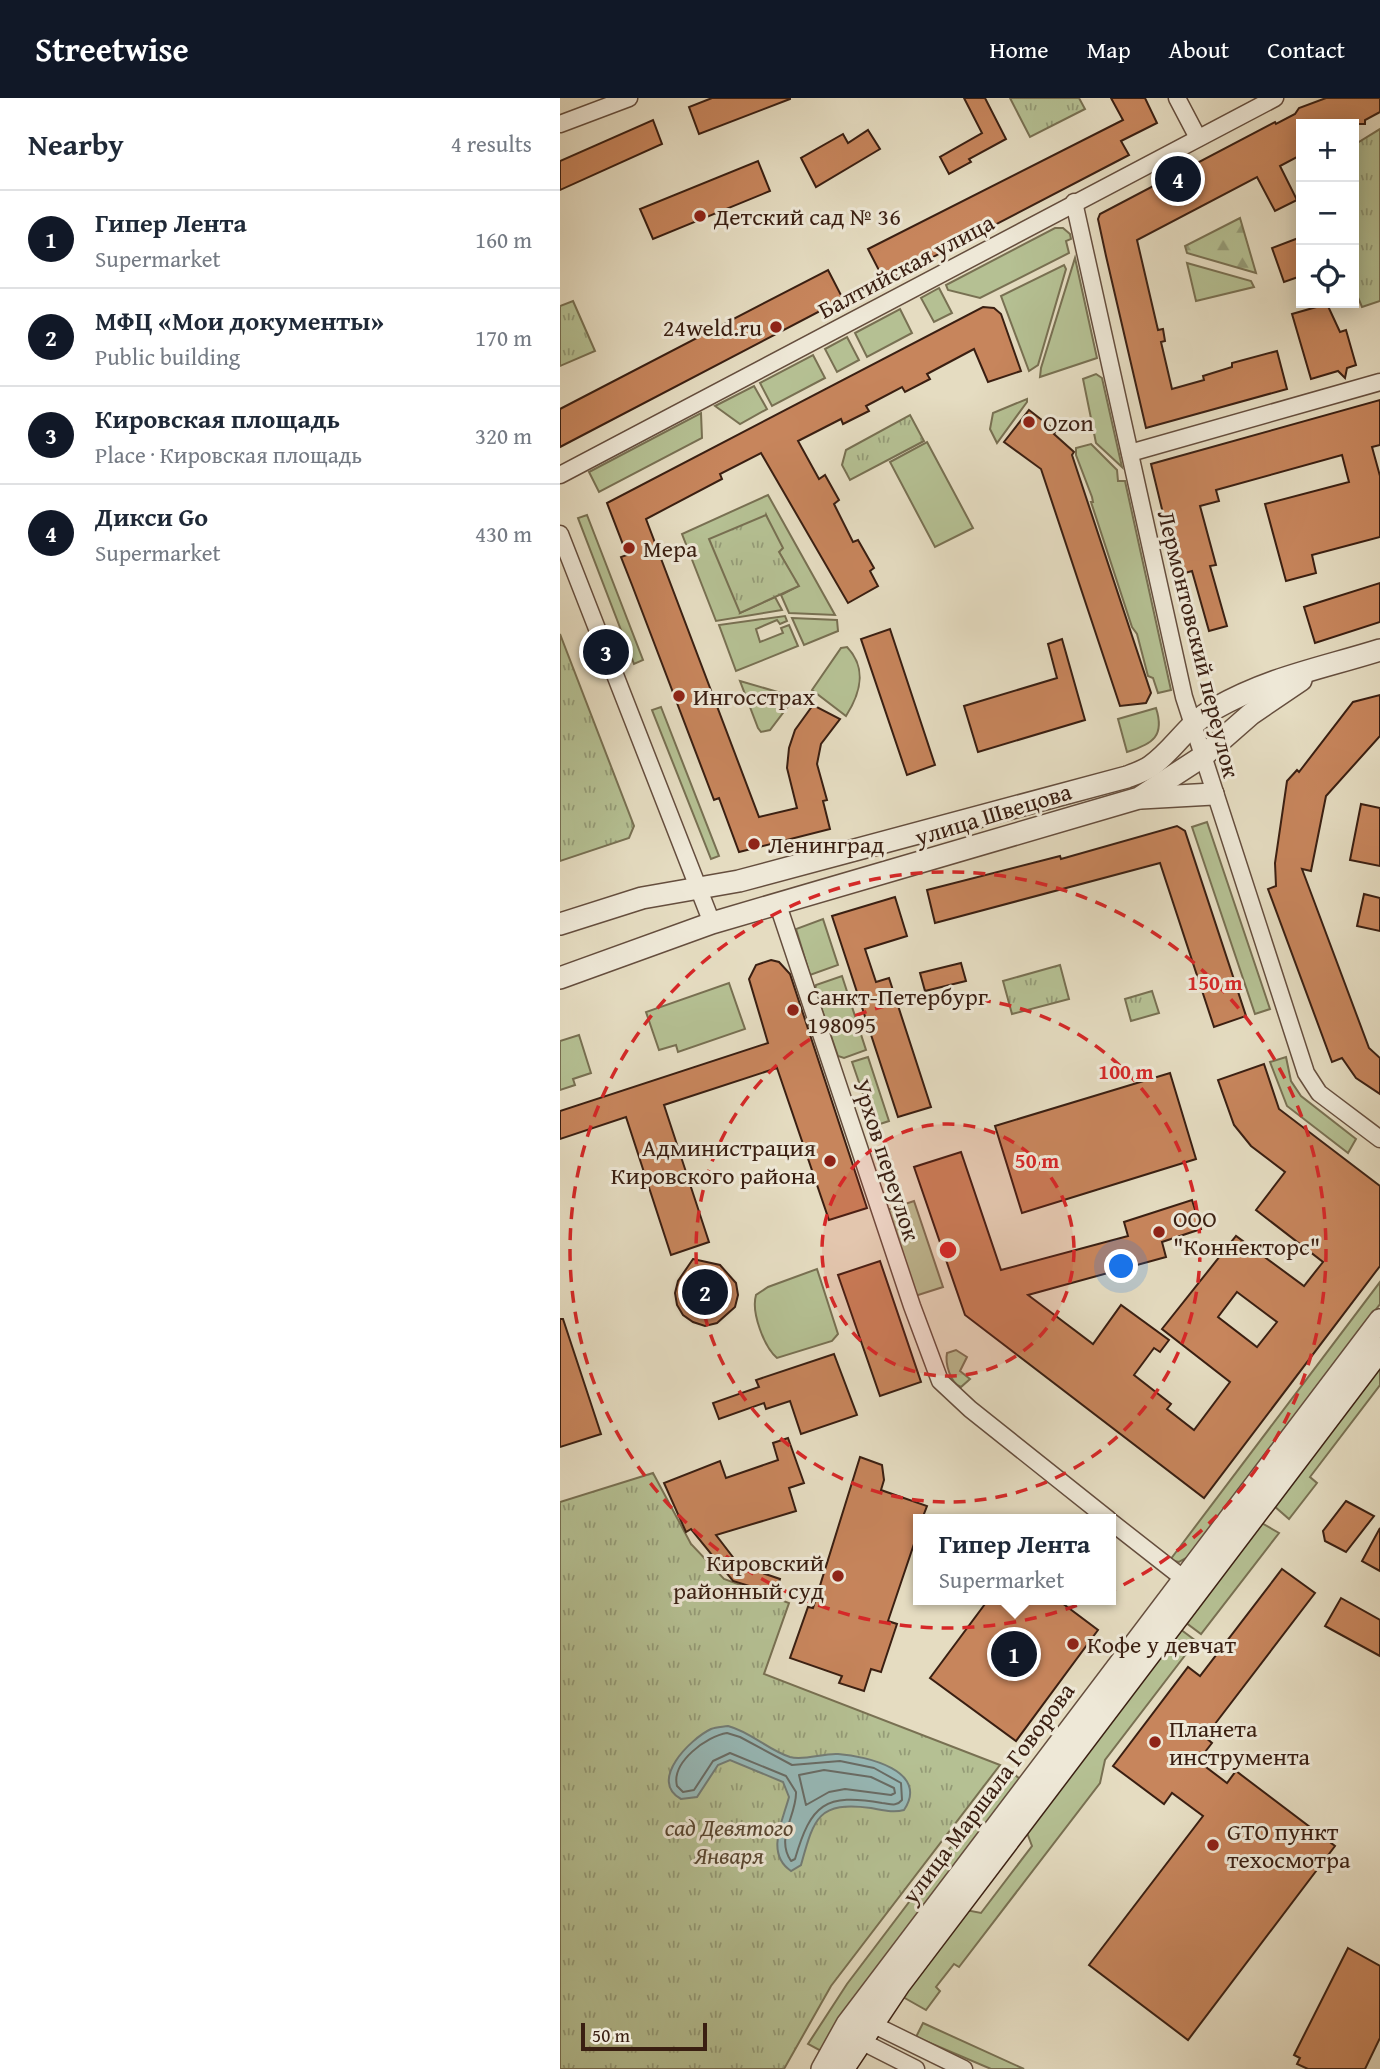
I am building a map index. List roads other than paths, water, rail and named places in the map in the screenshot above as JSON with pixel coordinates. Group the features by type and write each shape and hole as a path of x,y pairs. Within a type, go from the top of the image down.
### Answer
{"main road":[{"name":"улица Маршала Говорова","path":"842,2069 858,2029 1191,1584 1380,1349"}],"street":[{"path":"560,124 629,98"},
{"path":"1177,98 1198,138"},
{"name":"Балтийская улица","path":"560,475 1275,98"},
{"name":"Лермонтовский переулок","path":"1074,202 1192,724 1213,794 1306,1073 1319,1093 1380,1139"},
{"path":"1130,453 1380,382"},
{"path":"560,534 567,570 712,923"},
{"name":"улица Швецова","path":"560,925 642,898 699,890 1127,777 1150,767 1192,724 1263,684 1300,671 1380,650"},
{"name":"улица Швецова","path":"560,978 712,923 1139,798 1202,757 1225,734 1275,696 1331,665"},
{"path":"1139,798 1213,794"},
{"name":"Урхов переулок","path":"778,905 908,1294 940,1381 970,1409 1101,1514"},
{"name":"улица Маршала Говорова","path":"1191,1584 1380,1320"},
{"name":"Урхов переулок","path":"1116,1525 1191,1584"},
{"path":"858,2029 916,2069"},
{"path":"858,2029 964,2069"},
{"name":"улица Маршала Говорова","path":"822,2069 858,2029"}],"water":[{"path":"728,1726 790,1757 850,1755 892,1768 909,1785 910,1796 904,1810 840,1807 829,1811 815,1824 801,1865 791,1871 783,1864 777,1846 789,1797 783,1782 730,1760 718,1765 697,1797 681,1799 672,1791 670,1772 684,1751 702,1734 711,1729"}],"place":[{"name":"Дикси Go","path":"1178,179"},
{"name":"Детский сад № 36","path":"700,216"},
{"name":"24weld.ru","path":"776,327"},
{"name":"Ozon","path":"1029,422"},
{"name":"Мера","path":"629,548"},
{"name":"Кировская площадь","path":"606,652"},
{"name":"Ингосстрах","path":"679,696"},
{"name":"Ленинград","path":"754,844"},
{"name":"Санкт-Петербург 198095","path":"793,1010"},
{"name":"Администрация Кировского района","path":"830,1161"},
{"name":"ООО \"Коннекторс\"","path":"1159,1232"},
{"name":"МФЦ «Мои документы»","path":"705,1292"},
{"name":"Кировский районный суд","path":"838,1576"},
{"name":"Кофе у девчат","path":"1073,1644"},
{"name":"Гипер Лента","path":"1014,1654"},
{"name":"Планета инструмента","path":"1155,1742"},
{"name":"GTO пункт техосмотра","path":"1213,1845"}],"park label":[{"name":"сад Девятого Января","path":"729,1841"}]}
